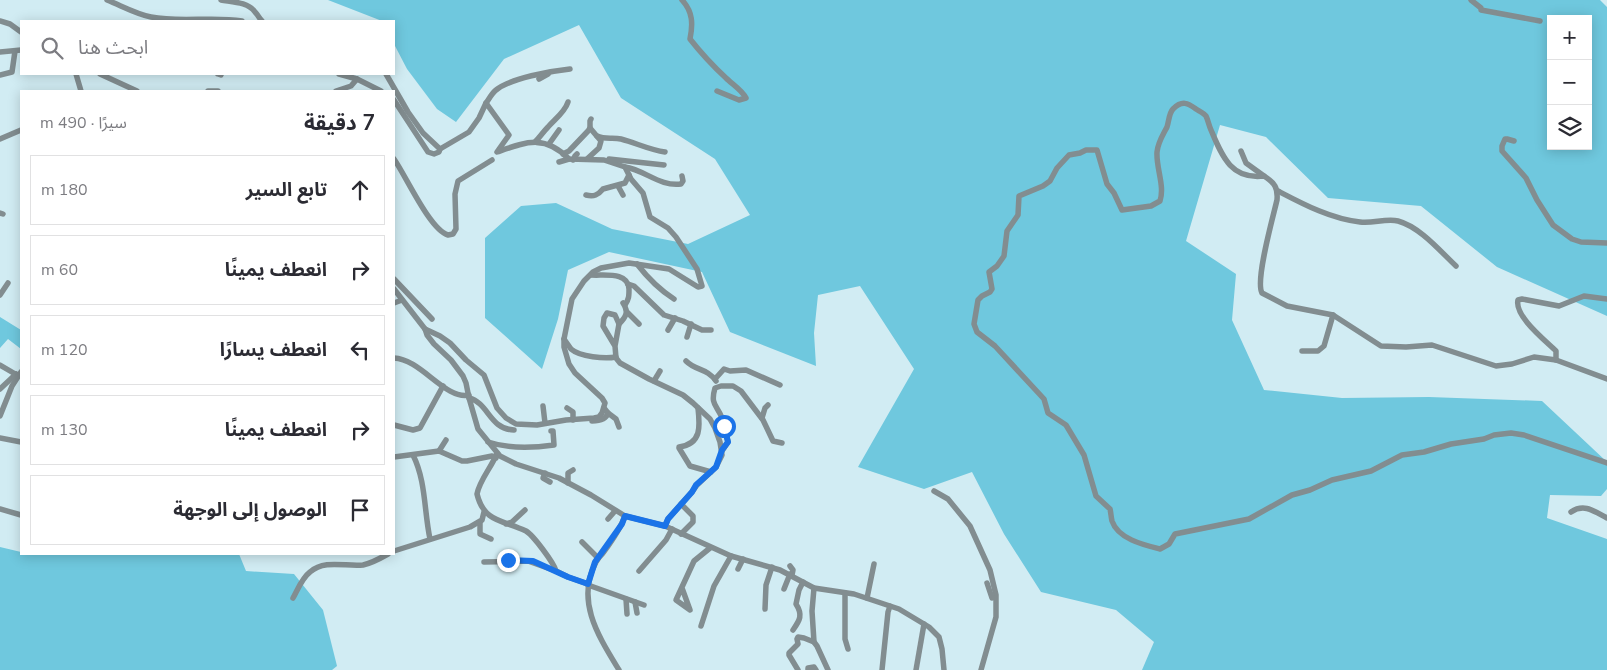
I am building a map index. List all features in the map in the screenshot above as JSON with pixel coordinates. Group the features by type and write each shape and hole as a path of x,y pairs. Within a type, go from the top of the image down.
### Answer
{"street":[{"path":"108,0 152,18 234,20"},
{"path":"221,0 242,4 254,10 261,20"},
{"path":"682,0 688,6 691,14 690,39 707,60 746,98 739,100 717,91"},
{"path":"1471,0 1482,10 1540,21"},
{"path":"0,22 10,24 20,31"},
{"path":"0,52 18,50 12,72 0,75"},
{"path":"395,102 428,152 434,154 469,132 480,118 486,102 495,90 533,76 556,70 570,69"},
{"path":"539,79 556,70"},
{"path":"76,75 82,90"},
{"path":"102,75 134,90"},
{"path":"343,75 357,79 379,90"},
{"path":"387,75 408,112 423,133 440,149"},
{"path":"339,90 350,86 357,79"},
{"path":"486,102 509,135 496,152 521,144 535,142 549,144 571,160"},
{"path":"535,142 542,136 550,124 558,118 568,102"},
{"path":"1264,176 1258,177 1237,172 1230,167 1219,150 1205,116 1188,103 1182,103 1170,113 1157,150 1162,196 1160,201 1151,206 1122,210 1114,193 1107,184 1097,150 1090,149 1080,153 1072,153 1057,168 1050,181 1019,196 1018,215 1006,234 1004,256 1001,263 989,272 992,289 978,300 974,324 977,332 995,346 1044,399 1048,413 1066,425 1084,455 1096,496 1110,509 1112,522 1120,534 1160,549 1169,544 1175,534 1249,519 1292,495 1310,490 1332,480 1371,471 1402,455 1511,433 1524,435 1607,463"},
{"path":"586,159 598,148 601,141 590,128 589,123 591,119"},
{"path":"563,154 590,128"},
{"path":"0,139 20,130"},
{"path":"549,144 559,130"},
{"path":"598,138 620,139 665,152"},
{"path":"1514,141 1505,139 1502,150 1526,178 1552,225 1572,239 1581,242 1607,243"},
{"path":"1241,151 1246,163 1274,183 1278,191 1312,208 1346,220 1362,223 1399,221 1430,240 1456,266"},
{"path":"571,160 577,154"},
{"path":"559,162 613,159 664,166"},
{"path":"395,161 429,217 443,234 448,235 453,234 456,229 454,194 458,180 492,160"},
{"path":"604,160 638,170 654,180 671,184 681,184 683,181 682,176"},
{"path":"566,420 568,422 596,421 602,420 607,416 602,398 575,373 565,355 564,339 572,299 577,290 591,275 608,266 629,263 670,269 693,285 702,286 700,275 689,255 672,232 650,217 643,192 625,167"},
{"path":"586,194 592,196 600,194 603,189 625,184 629,175"},
{"path":"618,186 623,195"},
{"path":"1278,191 1262,270 1260,292 1288,306 1333,315 1383,346 1406,347 1431,344 1496,366 1512,364 1534,357 1556,360 1607,379"},
{"path":"637,264 646,276 664,293 674,299"},
{"path":"591,275 617,276 626,280 629,299 624,303 627,312 639,324"},
{"path":"395,280 432,319"},
{"path":"0,295 8,283"},
{"path":"628,284 634,286 660,312 702,330 711,330"},
{"path":"395,290 425,329 434,344 451,360 463,376 476,424 496,456"},
{"path":"1556,360 1556,351 1525,319 1518,306 1518,300 1522,299 1559,306 1584,296 1607,299"},
{"path":"395,303 402,300"},
{"path":"619,324 615,315 610,312 605,315 602,326 614,346 616,357 620,363 654,382 683,395 705,414 715,428 722,450"},
{"path":"614,346 619,324 627,312"},
{"path":"1302,350 1318,351 1324,346 1333,315"},
{"path":"668,330 675,318"},
{"path":"687,337 691,324"},
{"path":"425,329 450,343 484,375 495,404 506,418 516,424 594,418 606,411"},
{"path":"564,339 572,350 578,353 599,357 616,357"},
{"path":"395,358 401,359 424,371 457,396 469,397 474,400 500,428 514,430"},
{"path":"686,361 694,367 705,370 715,379"},
{"path":"0,365 18,374"},
{"path":"665,526 668,519 696,485 716,467 722,450 728,442 722,417 714,405 715,379 724,369 730,371 746,370 780,386"},
{"path":"654,382 660,371"},
{"path":"0,389 18,374"},
{"path":"0,416 18,374"},
{"path":"395,425 413,430 420,428 442,386"},
{"path":"715,388 721,386 737,388 771,427 773,441 782,443"},
{"path":"762,418 768,405"},
{"path":"543,406 545,423"},
{"path":"566,408 573,412 573,420"},
{"path":"698,408 699,432 692,442 679,448 690,466 711,472"},
{"path":"606,411 616,419 619,427"},
{"path":"488,442 506,447 548,446 554,444 553,431 551,431"},
{"path":"0,438 20,442"},
{"path":"439,451 446,440"},
{"path":"395,456 439,451 462,461 496,456 568,483 625,516 665,526 730,556 791,574 814,588 867,598 890,606 907,613 936,634 941,642 944,670"},
{"path":"413,455 419,469 426,500 427,526 430,539"},
{"path":"395,551 470,527 480,522 484,517 484,512 477,494 480,484 496,456"},
{"path":"568,483 568,473 573,470"},
{"path":"545,473 543,478 550,482"},
{"path":"934,491 948,499 966,520 976,537 990,570 996,595 996,617 981,670"},
{"path":"681,504 693,516 693,522 681,534"},
{"path":"0,509 20,515"},
{"path":"1571,509 1591,509 1607,518"},
{"path":"506,524 512,522 526,510"},
{"path":"608,519 615,511"},
{"path":"484,512 492,518 530,534 554,564 556,571"},
{"path":"625,516 618,531 598,558 593,569 588,585 588,604 591,618 600,638 617,667 626,670"},
{"path":"480,522 480,534 491,539"},
{"path":"639,572 666,540 672,529"},
{"path":"582,542 598,558"},
{"path":"682,588 694,561 710,548"},
{"path":"293,598 310,572 318,567 328,564 362,565 386,555"},
{"path":"701,626 714,586 730,556"},
{"path":"484,562 516,557 533,561 588,585 644,604"},
{"path":"738,569 743,559"},
{"path":"867,598 874,564"},
{"path":"784,589 793,570 790,566"},
{"path":"765,609 766,585 772,567"},
{"path":"793,630 800,620 800,609 796,604 803,582"},
{"path":"987,583 996,617"},
{"path":"814,588 812,611 814,642"},
{"path":"845,593 844,639 848,649"},
{"path":"626,599 627,614"},
{"path":"635,602 637,613"},
{"path":"882,670 890,606"},
{"path":"916,670 924,624"},
{"path":"798,670 789,655 798,644 798,637 814,642 818,646 828,670"},
{"path":"617,667 620,658"},
{"path":"808,670 808,668 814,667 816,670"}],"shaded area":[{"path":"328,0 1600,0 1607,7 1607,316 1497,267 1421,206 1328,198 1266,137 1220,125 1186,241 1236,274 1232,320 1264,390 1342,398 1429,397 1542,401 1607,462 1607,489 1601,496 1550,495 1547,518 1607,539 1607,670 1142,670 1154,642 1116,610 1041,592 1004,534 972,472 924,489 858,467 914,369 860,286 818,295 814,333 816,366 730,332 702,272 609,252 568,270 558,319 542,369 485,318 485,238 521,206 556,203 612,229 688,244 750,215 715,159 621,98 579,25 504,59 456,122 437,109 407,69 395,46 395,20 379,20"},
{"path":"0,317 20,329 20,348 8,339 0,348"},
{"path":"0,547 20,552 20,555 239,555 246,571 294,574 323,610 337,666 332,670 0,670"}],"route":[{"path":"508,560 533,561 588,584 595,562 614,537 625,516 665,526 668,519 696,485 716,467 722,455 722,450 728,442 724,426"}]}
